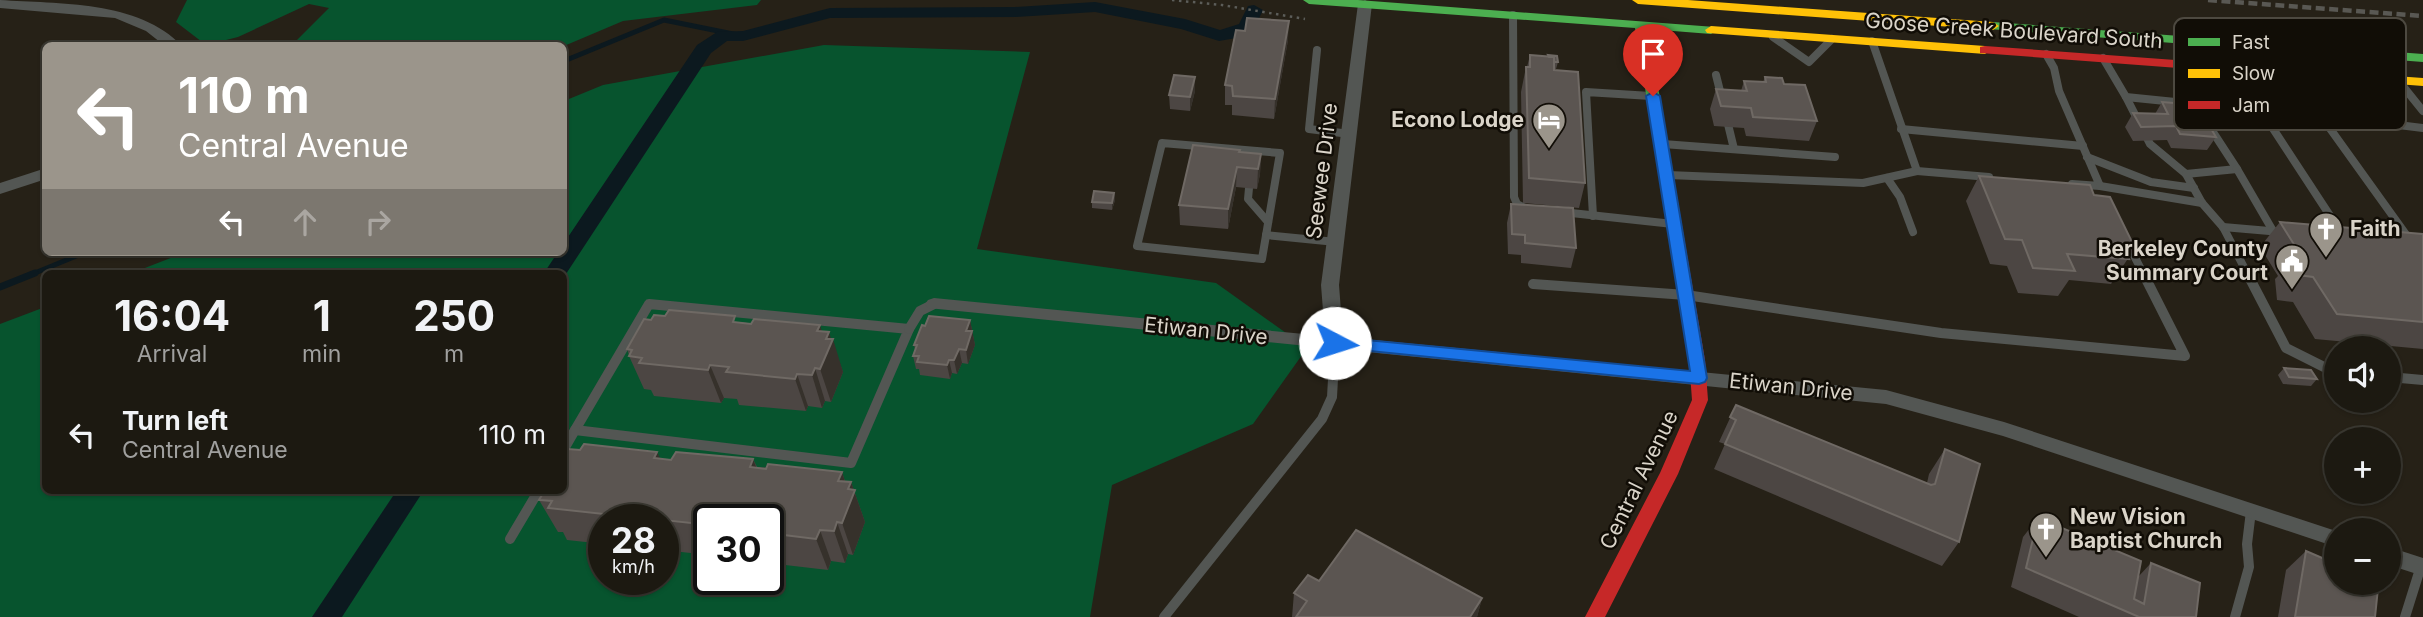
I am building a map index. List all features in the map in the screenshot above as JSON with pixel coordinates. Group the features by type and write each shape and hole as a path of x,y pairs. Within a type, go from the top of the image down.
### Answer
{"main road":[{"name":"Goose Creek Boulevard South","path":"1309,0 2174,63"},
{"path":"1638,0 2174,40"},
{"path":"1609,6 1641,24 1673,12 1720,6"},
{"name":"Central Avenue","path":"1595,617 1669,474 1700,400 1686,295 1641,24"}],"street":[{"path":"0,4 118,13 151,28 170,42"},
{"name":"Seewee Drive","path":"1335,343 1330,285 1365,4"},
{"path":"0,189 42,174"},
{"name":"Etiwan Drive","path":"934,304 1886,397 2004,429 2324,535"},
{"path":"2401,560 2422,566"}],"lane":[{"path":"1513,15 1514,197 1517,204 1539,210"},
{"path":"1767,33 1809,62 1833,38"},
{"path":"1872,41 1917,171"},
{"path":"1317,50 1309,129 1350,134"},
{"path":"2046,54 2100,186"},
{"path":"2103,58 2150,144 2186,174 2202,203 2223,227 2286,348 2324,367"},
{"path":"1716,75 1734,149"},
{"path":"1514,86 1525,87"},
{"path":"1573,90 1653,96"},
{"path":"2406,90 2423,111"},
{"path":"1586,92 1594,216"},
{"path":"2126,97 2174,102"},
{"path":"1902,129 2083,146"},
{"path":"2212,130 2273,231"},
{"path":"2274,130 2342,234"},
{"path":"2331,130 2410,241"},
{"path":"1162,143 1280,153 1268,222 1262,259 1137,246 1162,143"},
{"path":"1661,144 1835,157"},
{"path":"1255,162 1257,150"},
{"path":"2088,157 2151,182 2193,188"},
{"path":"2186,174 2237,169"},
{"path":"1666,175 1863,183 1917,171 1998,178"},
{"path":"1886,178 1900,197 1913,232"},
{"path":"2067,183 2202,203"},
{"path":"1249,188 1248,199 1268,222"},
{"path":"1552,211 1674,224"},
{"path":"2223,227 2293,232"},
{"path":"2330,234 2357,236"},
{"path":"1266,235 1336,242"},
{"path":"1533,284 1686,295 1941,333 2185,356 2124,236"},
{"path":"2397,240 2423,242"},
{"path":"567,444 649,304 909,329"},
{"path":"575,430 851,463 909,329 920,311 934,304"},
{"path":"1164,617 1322,419 1332,397 1335,343"},
{"path":"2401,378 2423,380"},
{"path":"510,539 537,494"},
{"path":"2235,617 2249,567 2246,544 2251,511"},
{"path":"2405,617 2422,566"}],"path":[{"path":"1172,0 1289,16"}],"green space":[{"path":"187,0 761,0 757,5 623,21 567,45 567,42 295,42 329,8 309,4 238,37 218,42 202,42 176,22"},
{"path":"824,45 1030,52 977,249 1216,283 1307,348 1253,424 1112,485 1090,617 0,617 0,324 42,308 42,494 567,494 567,270 140,270 176,256 567,256 567,100 603,85"}],"building":[{"path":"1247,18 1289,21 1275,99 1233,96 1232,86 1225,85 1236,30 1245,31"},
{"name":"Econo Lodge","path":"1530,55 1554,57 1554,70 1578,72 1585,183 1529,178 1526,67 1530,67"},
{"path":"1174,75 1195,77 1190,97 1169,95"},
{"path":"1765,77 1782,78 1784,84 1805,85 1817,121 1753,117 1751,108 1721,106 1716,89 1747,91 1744,81 1766,82"},
{"path":"2162,102 2174,103 2174,126 2141,127 2133,113 2168,114"},
{"path":"2178,130 2212,130 2216,137 2180,134"},
{"path":"1193,145 1261,154 1258,169 1237,167 1228,209 1179,205"},
{"path":"1979,176 2090,185 2094,195 2110,197 2135,248 2123,247 2129,259 2067,254 2075,271 2033,268 2022,240 2005,239"},
{"path":"1094,191 1114,193 1112,203 1092,202"},
{"path":"1511,204 1573,208 1576,248 1525,243 1525,235 1512,234"},
{"path":"2280,222 2423,234 2423,322 2337,314 2313,277 2298,275 2295,254 2300,254"},
{"path":"669,310 735,316 733,322 751,324 754,319 820,325 817,331 829,332 826,339 833,339 820,369 815,368 812,375 797,374 795,379 726,372 729,367 710,365 708,370 639,363 642,358 629,356 632,350 627,349 644,319 651,320 654,315 665,316"},
{"path":"929,316 970,320 966,331 972,331 966,350 959,349 954,360 949,360 947,365 917,362 919,356 913,356 917,345 914,345 922,325 925,326"},
{"path":"2284,368 2311,370 2317,379 2289,377"},
{"path":"1736,405 1931,485 1935,484 1945,449 1980,464 1959,542 1725,444 1736,420 1730,417"},
{"path":"584,444 657,452 654,458 671,460 676,452 753,459 750,467 766,469 768,464 842,472 838,481 851,482 848,489 855,490 842,523 837,522 834,531 820,530 816,539 784,535 784,504 693,504 693,523 679,522 679,504 588,504 588,512 548,508 552,501 539,500 543,494 567,494 568,449 580,450"},
{"path":"2038,518 2141,561 2134,599 2144,604 2151,563 2200,583 2196,617 2139,617 2026,568"},
{"path":"1356,530 1482,598 1470,617 1296,617 1307,601 1294,593 1308,575 1319,581"},
{"path":"2306,551 2324,559 2324,595 2377,595 2375,617 2295,617"}],"waterway":[{"path":"567,255 704,49 723,36 743,36 830,13 1015,12 1095,7 1185,24 1219,36 1236,33 1247,27 1254,10"},
{"path":"567,60 664,20 743,36"},
{"path":"42,270 76,256"},
{"path":"557,270 566,256"},
{"path":"30,275 42,270"},
{"path":"30,275 35,273"},
{"path":"0,287 30,275"},
{"path":"326,617 408,494"}],"railway":[{"path":"2208,0 2423,16"}],"traffic: fast":[{"path":"1309,0 1711,30"},
{"path":"1641,24 1671,202"},
{"path":"1993,26 2174,39"},
{"path":"2406,57 2423,58"}],"traffic: slow":[{"path":"1638,0 1993,26"},
{"path":"1711,30 1985,50"},
{"path":"2406,81 2423,82"}],"traffic: jam":[{"path":"1985,50 2174,64"},
{"path":"1595,617 1669,474 1700,400 1697,360 1671,202"}],"place":[{"name":"Econo Lodge","path":"1549,150"},
{"name":"Faith","path":"2326,259"},
{"name":"Berkeley County Summary Court","path":"2292,291"},
{"name":"New Vision Baptist Church","path":"2046,559"}],"route":[{"path":"1335,343 1699,378 1653,96"}]}
